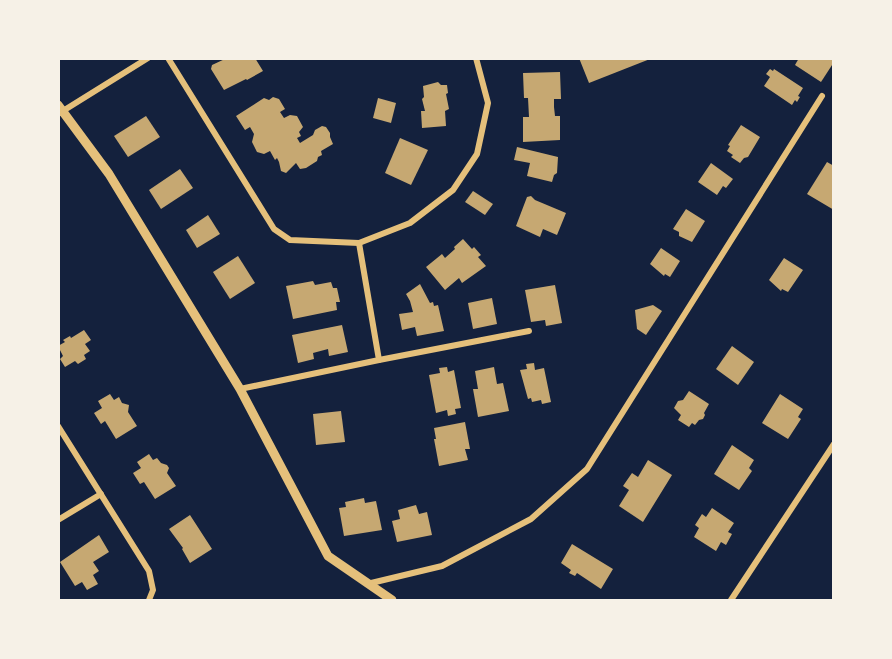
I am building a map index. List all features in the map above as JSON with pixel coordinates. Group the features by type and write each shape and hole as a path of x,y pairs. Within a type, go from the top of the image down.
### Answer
{"street":[{"path":"148,58 60,110 109,174 240,389 328,556 392,600"},
{"path":"168,58 274,229 290,240 359,243 410,223 453,190 477,154 488,103 476,58"},
{"path":"366,584 442,567 531,519 587,469 822,96"},
{"path":"359,243 379,360"},
{"path":"240,389 529,331"},
{"path":"58,426 149,571 153,590 148,600"},
{"path":"731,600 834,444"},
{"path":"58,520 101,494"}],"building":[{"path":"227,58 255,58 263,71 224,90 211,69 212,65"},
{"path":"579,58 650,58 650,59 589,83"},
{"path":"799,58 834,58 834,62 821,82 795,65"},
{"path":"770,69 773,71 774,69 803,88 797,102 795,100 792,105 764,86 770,77 766,74"},
{"path":"560,72 561,99 554,99 554,107 555,116 560,116 560,140 523,142 523,117 529,117 528,98 524,98 523,73"},
{"path":"438,82 441,85 447,85 449,109 445,111 446,126 422,128 421,111 425,111 422,99 424,97 423,86"},
{"path":"273,97 279,99 285,109 280,112 284,118 290,115 297,116 303,127 299,132 301,136 297,138 300,143 322,126 326,127 330,133 333,144 321,151 322,155 317,161 306,168 300,169 296,163 286,173 281,171 277,158 275,160 270,151 264,154 257,152 252,142 254,134 250,127 245,130 236,116 264,98 269,100"},
{"path":"378,98 396,103 391,123 373,118"},
{"path":"146,116 160,137 128,157 114,136"},
{"path":"741,125 760,137 748,157 740,163 727,151 730,146 728,145"},
{"path":"400,138 428,150 411,185 385,173"},
{"path":"517,147 558,157 557,173 552,182 527,176 530,163 514,160"},
{"path":"827,162 834,166 834,210 807,194"},
{"path":"711,163 733,179 726,188 723,186 717,195 698,182"},
{"path":"180,169 193,188 161,209 149,190"},
{"path":"473,191 493,204 485,215 465,202"},
{"path":"531,196 535,200 566,213 557,235 543,229 540,237 516,226 527,197"},
{"path":"686,209 705,221 692,242 679,236 679,232 673,229"},
{"path":"208,215 220,234 197,248 186,230"},
{"path":"463,239 481,255 478,257 486,266 462,283 459,278 445,290 426,267 442,254 445,258"},
{"path":"661,248 680,261 670,277 665,274 664,276 650,264"},
{"path":"238,256 255,283 230,299 213,272"},
{"path":"784,258 803,270 788,292 782,289 781,291 769,280"},
{"path":"313,281 315,285 331,282 333,288 337,288 340,302 336,302 337,310 293,319 286,286"},
{"path":"420,284 430,303 433,302 434,306 438,305 444,331 417,336 415,327 402,330 399,314 413,312 406,294"},
{"path":"555,285 562,323 546,326 545,320 531,322 525,290"},
{"path":"492,298 497,324 473,329 468,303"},
{"path":"653,305 662,311 646,335 637,329 635,310"},
{"path":"342,325 348,352 329,356 328,349 313,353 314,359 298,363 292,335"},
{"path":"84,330 91,340 85,344 90,351 84,355 86,359 78,364 75,361 65,367 60,359 63,356 58,346 65,342 63,340"},
{"path":"732,346 754,362 738,385 716,369"},
{"path":"534,363 535,370 544,368 551,402 542,404 541,400 532,402 531,398 528,399 520,370 527,369 526,364"},
{"path":"447,367 448,372 454,370 461,408 455,409 456,414 448,416 447,410 436,413 429,375 440,373 439,368"},
{"path":"494,367 497,384 503,383 509,411 478,417 473,389 478,389 475,371"},
{"path":"689,391 709,404 703,419 695,425 692,423 689,427 678,420 681,415 674,408"},
{"path":"110,394 114,400 119,397 122,403 129,405 128,412 137,426 116,439 105,421 101,424 94,413 102,408 98,401"},
{"path":"780,394 803,409 798,417 801,419 788,439 762,423"},
{"path":"341,411 345,442 316,445 313,414"},
{"path":"465,422 470,449 465,449 468,460 439,466 434,428"},
{"path":"732,445 754,460 749,468 752,471 739,490 714,474"},
{"path":"149,454 153,460 157,458 161,463 167,465 169,468 167,473 176,486 155,499 144,482 140,484 133,473 141,468 137,462"},
{"path":"648,460 672,475 643,522 619,506 629,490 623,486 632,473 638,477"},
{"path":"364,498 365,503 376,501 382,530 344,536 339,508 346,507 345,502"},
{"path":"416,505 419,514 427,512 432,535 397,542 392,521 400,519 398,510"},
{"path":"712,508 734,523 728,532 732,534 726,545 721,542 716,551 694,537 699,528 695,525 702,514 706,517"},
{"path":"190,515 212,549 190,563 183,548 169,529"},
{"path":"99,535 109,552 93,562 99,571 93,575 98,584 87,590 82,582 75,586 60,562"},
{"path":"572,544 613,569 601,589 577,573 575,576 569,573 571,570 561,563"}]}
